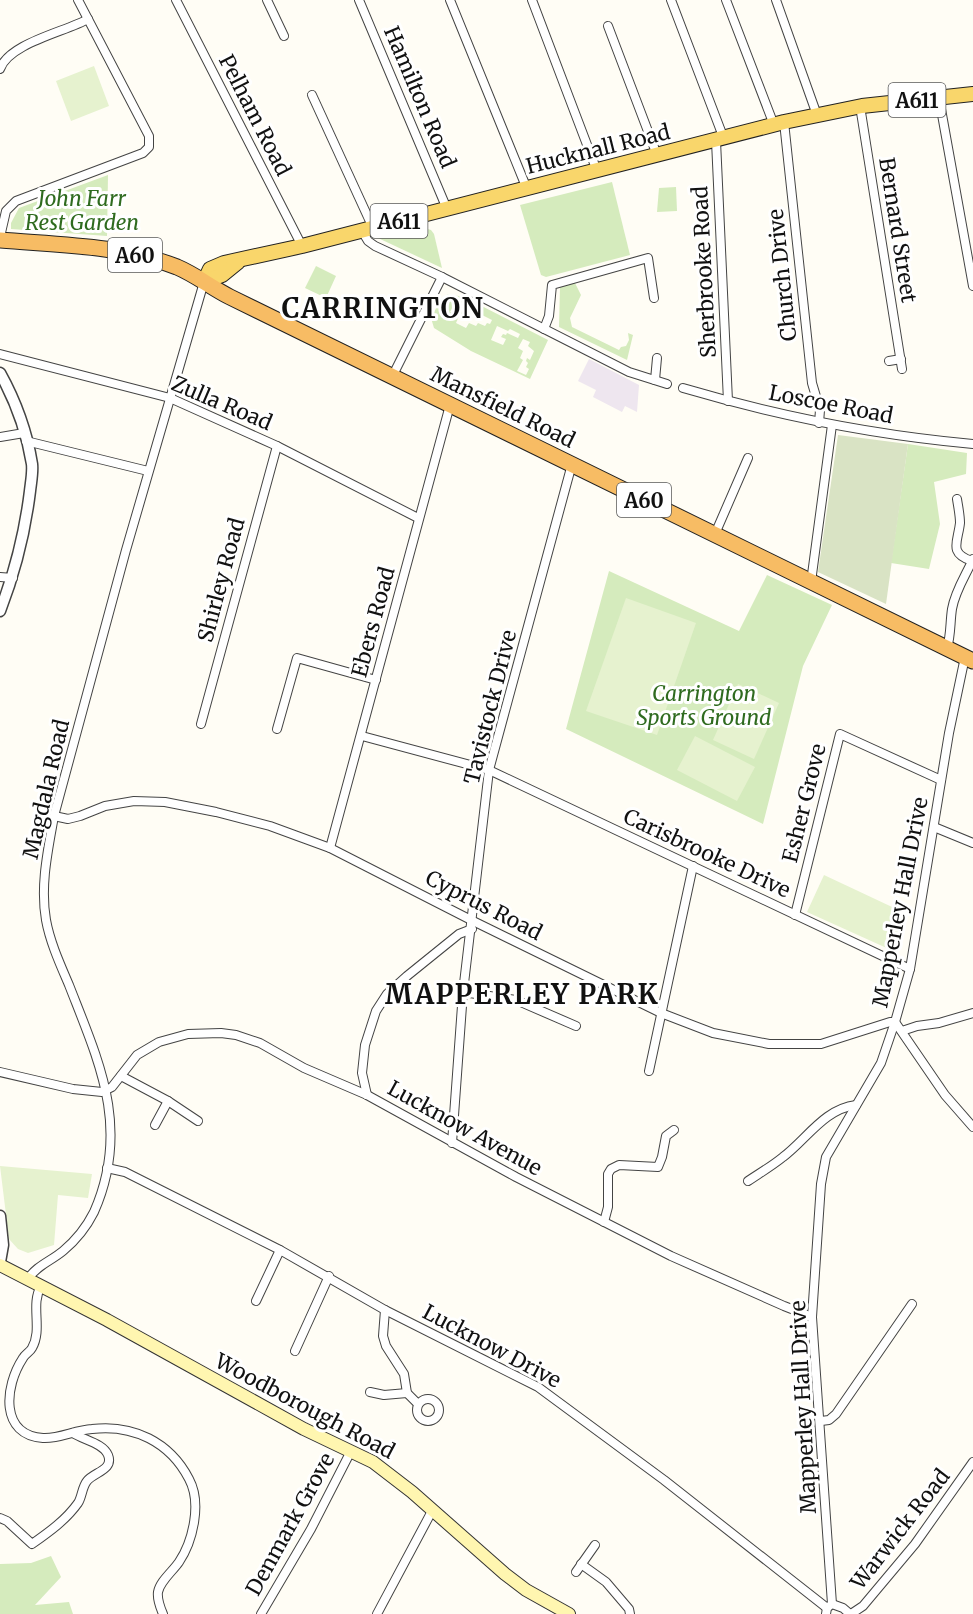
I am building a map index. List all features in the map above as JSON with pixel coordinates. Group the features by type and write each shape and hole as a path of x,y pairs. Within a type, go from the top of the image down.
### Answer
{"highway":[{"name":"Mansfield Road","path":"0,238 110,249 207,275 230,297 969,659"}],"main road":[{"name":"Hucknall Road","path":"207,275 222,275 238,262 817,115 860,106 973,94"},
{"name":"Woodborough Road","path":"0,1264 304,1429 382,1468 505,1574 526,1590 566,1613"}],"street":[{"path":"0,238 6,211 16,201 143,153 150,142 149,136 78,0"},
{"name":"Pelham Road","path":"177,0 302,246"},
{"path":"267,0 284,36"},
{"name":"Hamilton Road","path":"359,0 447,209"},
{"path":"450,0 527,189"},
{"path":"532,0 597,171"},
{"name":"Sherbrooke Road","path":"671,0 720,140 728,401"},
{"name":"Church Drive","path":"726,0 779,124 811,377 820,410 819,423"},
{"path":"776,0 817,115"},
{"path":"0,69 9,56 49,35 88,20"},
{"path":"608,26 657,155"},
{"path":"312,95 367,230 368,241 589,353 640,376 667,384"},
{"path":"939,98 973,286"},
{"name":"Bernard Street","path":"860,106 902,369"},
{"path":"544,329 549,316 552,285 648,258 654,298"},
{"name":"Magdala Road","path":"27,1279 32,1272 62,1252 82,1231 93,1214 107,1168 111,1112 107,1089 99,1060 64,975 46,922 45,880 54,816 148,471 207,275"},
{"path":"392,376 442,277"},
{"name":"Zulla Road","path":"0,354 170,398 277,446 418,518"},
{"path":"655,380 657,358"},
{"path":"889,361 901,359"},
{"path":"0,373 13,396 32,465 27,512 13,578 0,611"},
{"name":"Loscoe Road","path":"683,388 819,423 915,438 973,444"},
{"name":"Ebers Road","path":"330,848 450,405"},
{"path":"811,582 832,425"},
{"path":"0,437 25,437 148,471"},
{"name":"Shirley Road","path":"201,724 277,446"},
{"path":"715,534 748,458"},
{"name":"Tavistock Drive","path":"452,1143 464,992 489,770 572,464"},
{"path":"947,648 952,609 958,590 973,560 963,558 958,554 956,547 962,521 957,499"},
{"path":"0,577 13,578"},
{"path":"277,729 297,658 376,680"},
{"name":"Mapperley Hall Drive","path":"828,1609 821,1421 812,1317 820,1184 826,1157 881,1063 896,1022 910,969 941,780 969,659"},
{"name":"Esher Grove","path":"795,915 840,735 941,780"},
{"name":"Carisbrooke Drive","path":"362,736 489,770 910,969"},
{"name":"Cyprus Road","path":"54,816 68,819 105,806 134,801 165,802 270,826 330,848 472,925 661,1012 723,1036 798,1046 821,1044 896,1022"},
{"path":"934,827 973,843"},
{"path":"649,1071 693,866"},
{"path":"367,1095 362,1073 365,1045 376,1011 387,994 407,976 472,925"},
{"path":"464,992 516,1000 576,1026"},
{"path":"902,1031 973,1013"},
{"path":"896,1022 945,1095 973,1127"},
{"name":"Lucknow Avenue","path":"107,1089 112,1087 138,1055 159,1042 188,1034 236,1035 260,1043 304,1068 367,1095 452,1143 604,1222 692,1265 812,1317"},
{"path":"0,1072 92,1092 107,1089"},
{"path":"121,1076 168,1101 198,1121"},
{"path":"155,1125 168,1101"},
{"path":"748,1181 785,1156 817,1123 849,1106 856,1105"},
{"path":"604,1222 608,1206 608,1173 619,1165 658,1167 666,1136 674,1130"},
{"name":"Lucknow Drive","path":"107,1168 125,1172 280,1250 385,1310 538,1387 664,1480 828,1609 843,1608 851,1614"},
{"path":"0,1216 3,1245 0,1264"},
{"path":"256,1301 280,1250"},
{"path":"295,1351 329,1276"},
{"path":"41,1286 36,1305 36,1337 31,1350 24,1356 16,1371 8,1394 9,1420 29,1436 45,1438 91,1429 110,1428 145,1435 159,1442 171,1452 190,1481 194,1496 192,1533 181,1560 159,1590 159,1603 163,1614"},
{"path":"821,1421 829,1420 836,1414 912,1304"},
{"path":"385,1310 383,1336 386,1346 404,1374 407,1393 418,1404"},
{"path":"370,1392 384,1395 407,1393"},
{"path":"0,1518 32,1544 69,1514 79,1501 86,1482 107,1467 110,1462 104,1449 73,1433"},
{"name":"Denmark Grove","path":"261,1614 311,1528 351,1451"},
{"name":"Warwick Road","path":"851,1614 863,1606 915,1544 973,1462"},
{"path":"378,1614 432,1511"},
{"path":"595,1545 579,1568 606,1582 630,1614"}],"shaded area":[{"path":"589,359 639,385 637,412 625,406 622,412 593,397 596,390 578,381"}],"green space":[{"path":"94,66 109,106 71,121 56,81"},
{"name":"John Farr Rest Garden","path":"108,175 107,236 11,229 11,223 19,208"},
{"path":"612,182 630,255 546,277 541,275 520,205"},
{"path":"676,187 677,211 657,212 659,188"},
{"path":"421,227 431,230 434,234 442,268 378,238"},
{"path":"316,266 336,276 326,298 305,288"},
{"path":"575,283 581,295 570,318 572,327 619,350 626,346 629,340 628,333 633,335 627,360 559,327 560,287"},
{"path":"448,294 464,297 548,340 530,379 471,351 434,328 431,318 441,299","holes":["456,301 461,304 460,315 467,318 470,313 479,319 482,315 492,320 490,324 487,323 485,326 478,323 476,326 469,323 466,328 456,323 459,316 450,312","497,326 520,334 518,338 507,333 503,334 501,337 506,339 503,345 491,340","523,339 530,342 528,346 534,351 530,360 527,358 526,367 529,369 526,375 517,371 523,360 520,358 523,351 518,348"]},
{"path":"838,435 908,444 886,604 818,572"},
{"path":"908,444 967,453 966,474 934,482 940,524 929,569 891,563"},
{"name":"Carrington Sports Ground","path":"609,571 739,631 767,575 832,605 803,666 763,824 566,729"},
{"path":"626,598 696,623 657,735 586,711"},
{"path":"738,684 779,703 754,759 713,740"},
{"path":"695,736 755,767 737,801 677,770"},
{"path":"824,875 907,914 891,950 807,912"},
{"path":"0,1166 92,1174 88,1198 58,1195 54,1245 28,1253 18,1249 9,1239"},
{"path":"51,1556 61,1577 35,1605 69,1602 73,1614 0,1614 0,1564 31,1563"}],"district":[{"name":"CARRINGTON","path":"383,308"},
{"name":"MAPPERLEY PARK","path":"522,994"}]}
